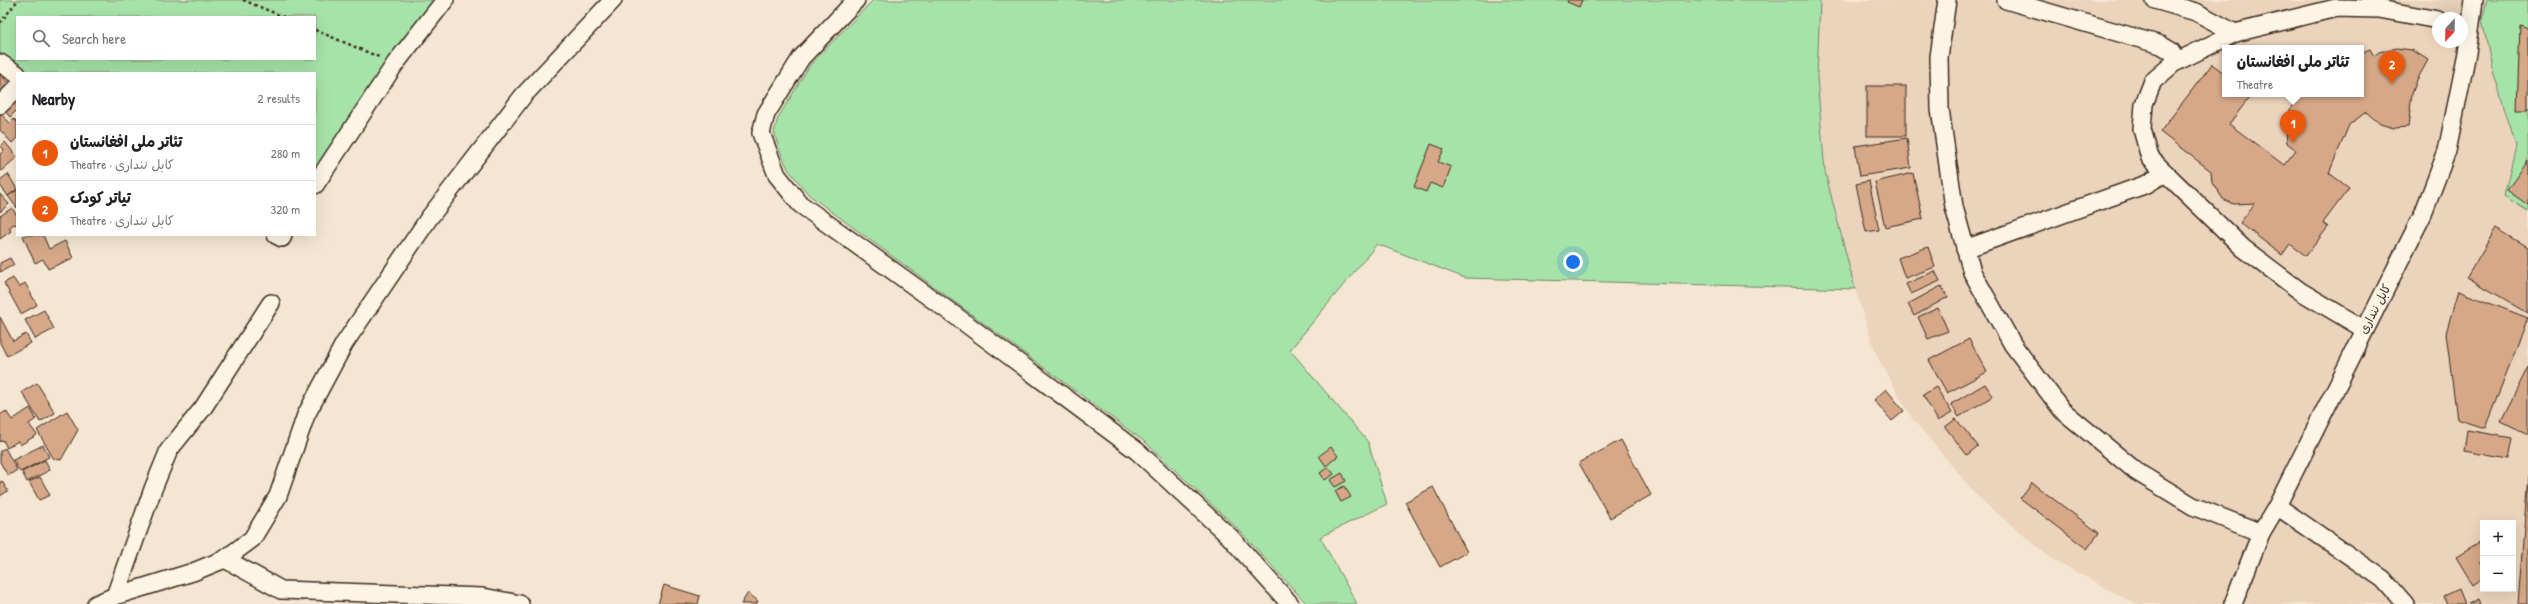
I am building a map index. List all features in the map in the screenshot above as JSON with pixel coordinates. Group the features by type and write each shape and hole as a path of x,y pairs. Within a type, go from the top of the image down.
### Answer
{"street":[{"path":"316,184 395,64 445,0"},
{"path":"96,604 115,596 193,572 225,559 252,539 278,496 306,415 325,377 429,218 523,96 613,0"},
{"path":"856,0 801,58 766,114 761,132 777,175 800,204 1138,452 1230,537 1290,604"},
{"path":"1947,0 1939,57 1940,109 1954,207 1972,272 2013,345 2062,410 2137,472 2193,506 2261,533"},
{"path":"2006,0 2161,45 2171,51 2178,61"},
{"path":"2155,0 2196,12 2235,32"},
{"name":"کابل ننداری","path":"2468,21 2474,0"},
{"path":"2364,329 2300,291 2243,248 2164,173 2150,158 2142,129 2144,104 2153,81 2178,61 2235,32 2336,8 2379,9 2432,19"},
{"name":"کابل ننداری","path":"2233,604 2261,533 2277,506 2422,214 2447,151 2463,48"},
{"path":"0,63 16,73"},
{"path":"0,105 16,89"},
{"path":"1965,249 2147,184 2164,173"},
{"path":"115,596 153,489 169,450 203,408 271,303"},
{"path":"2277,506 2383,579 2406,604"},
{"path":"225,559 281,590 483,597 520,604"}],"path":[{"path":"0,23 18,0"},
{"path":"243,0 282,16"},
{"path":"316,30 395,64"}],"shaded area":[{"path":"1820,0 2528,0 2528,604 2135,604 2051,558 1979,498 1912,418 1877,356 1855,289 1825,172 1817,78"}],"green space":[{"path":"0,0 445,0 316,184 316,72 16,72 0,63"},
{"path":"873,0 1820,0 1817,78 1825,172 1855,289 1465,278 1377,244 1290,350 1368,442 1387,504 1320,537 1357,604 1307,604 1238,529 1145,442 809,195 788,169 779,149 774,132 778,118 810,65"},
{"path":"2487,0 2528,0 2528,211 2504,196 2516,145 2493,71 2482,20"}],"building":[{"path":"1568,0 1582,0 1579,7 1567,2"},
{"path":"2520,25 2528,28 2528,110 2517,110"},
{"path":"2396,48 2412,50 2428,60 2417,80 2412,94 2408,127 2394,128 2380,124 2366,112 2349,125 2329,173 2349,188 2323,223 2328,227 2306,256 2290,244 2282,255 2240,223 2255,203 2233,204 2223,199 2212,182 2211,171 2160,132 2212,64 2222,72 2222,97 2250,97 2229,124 2284,165 2296,150 2287,143 2286,131 2281,128 2296,97 2364,97 2364,52 2370,49 2374,56 2379,52"},
{"path":"0,74 9,84 0,93"},
{"path":"1867,86 1906,86 1906,136 1867,136"},
{"path":"15,99 16,111 10,117 3,109"},
{"path":"0,113 10,123 14,119 16,121 16,139 12,143 0,130"},
{"path":"1907,138 1911,168 1860,176 1855,146"},
{"path":"5,142 16,156 16,158 0,172 0,154 4,150 1,146"},
{"path":"1431,144 1444,149 1438,162 1451,167 1443,188 1430,183 1426,192 1414,187"},
{"path":"2528,161 2528,205 2507,190"},
{"path":"1913,173 1923,219 1885,227 1875,182"},
{"path":"8,174 16,190 8,196 0,185 0,180"},
{"path":"1869,181 1879,230 1866,232 1856,184"},
{"path":"16,191 16,207 8,196"},
{"path":"0,194 9,204 0,212"},
{"path":"12,208 16,214 16,225 14,224 9,228 11,231 0,239 0,216"},
{"path":"2496,228 2528,247 2528,313 2467,277"},
{"path":"23,236 43,236 49,249 65,241 73,258 48,269 43,259 35,263"},
{"path":"1928,247 1935,267 1905,278 1898,258"},
{"path":"10,258 14,265 0,272 0,263"},
{"path":"1935,271 1940,281 1911,294 1906,284"},
{"path":"13,278 19,287 25,283 37,305 21,314 4,283"},
{"path":"1941,286 1948,297 1914,316 1908,304"},
{"path":"2458,291 2528,318 2485,428 2457,419 2446,333"},
{"path":"1938,308 1948,331 1928,339 1918,317"},
{"path":"44,310 54,329 35,339 25,320"},
{"path":"0,317 13,341 26,334 31,343 7,356 0,343"},
{"path":"1969,339 1987,372 1947,393 1929,360"},
{"path":"2528,367 2528,434 2501,421"},
{"path":"37,383 55,413 40,422 22,392"},
{"path":"1985,384 1993,396 1959,417 1951,404"},
{"path":"1936,387 1952,413 1938,421 1923,395"},
{"path":"1886,389 1904,411 1892,421 1874,400"},
{"path":"30,408 36,419 29,424 37,435 20,445 18,441 7,448 3,440 0,442 0,415 6,411 12,420"},
{"path":"67,411 78,430 61,460 53,458 37,430"},
{"path":"1956,419 1978,446 1967,455 1945,427"},
{"path":"2467,430 2512,438 2508,459 2464,451"},
{"path":"1621,440 1651,495 1610,518 1579,463"},
{"path":"43,445 49,457 20,472 13,460"},
{"path":"1331,447 1338,456 1326,466 1319,456"},
{"path":"5,448 17,470 8,476 0,462 0,451"},
{"path":"45,460 50,470 27,482 22,472"},
{"path":"1328,467 1334,474 1325,480 1320,473"},
{"path":"1342,473 1346,481 1335,487 1330,480"},
{"path":"2528,475 2528,604 2518,604"},
{"path":"40,477 50,495 39,500 29,482"},
{"path":"2,481 8,491 0,496 0,482"},
{"path":"2032,483 2099,533 2087,549 2020,498"},
{"path":"1344,486 1351,497 1341,502 1335,491"},
{"path":"1433,487 1467,552 1440,567 1405,502"},
{"path":"2480,543 2480,580 2473,585 2456,557"},
{"path":"664,585 700,596 698,604 658,604"},
{"path":"2459,589 2465,604 2447,604 2444,596"},
{"path":"748,593 758,601 756,604 741,604"},
{"path":"2479,599 2481,604 2468,604"}],"place":[{"name":"تیاتر کودک","path":"2392,84"},
{"name":"تئاتر ملی افغانستان","path":"2293,143"}]}
